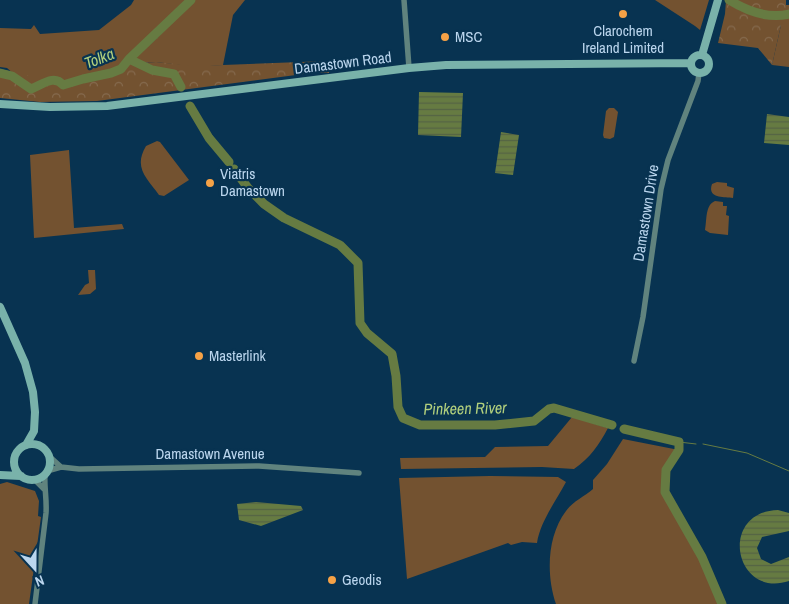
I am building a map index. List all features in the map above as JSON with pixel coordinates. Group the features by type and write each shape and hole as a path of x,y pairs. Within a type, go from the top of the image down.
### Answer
{"street":[{"path":"404,0 409,68"},
{"path":"702,55 718,0"},
{"path":"702,55 707,58 709,65 707,70 699,73 692,69 691,63 695,56 702,55"},
{"name":"Damastown Road","path":"0,104 50,107 106,106 409,68 470,64 691,63"},
{"name":"Damastown Drive","path":"634,361 644,308 661,189 668,160 698,81 699,73"},
{"path":"0,307 19,349 29,378 34,404 34,431 50,457 61,467"},
{"path":"0,475 14,464 17,452 26,445 34,431"},
{"path":"26,445 42,446"},
{"path":"35,604 46,513 44,489 50,457"},
{"path":"14,464 21,476"},
{"name":"Damastown Avenue","path":"46,472 61,467 79,469 259,466 358,473"},
{"path":"34,479 46,472"},
{"path":"0,475 34,479 44,489"}],"green space":[{"path":"134,0 189,0 117,69 110,72 63,84 22,81 7,68 0,67 0,28 31,29 34,25 40,34 99,30 131,5"},
{"path":"195,0 245,0 233,15 223,65 197,67 156,62 130,62 156,39"},
{"path":"655,0 709,0 700,30 695,26"},
{"path":"726,0 786,0 786,5 789,5 789,26 781,25 772,65 758,48 718,43 725,14"},
{"path":"789,24 789,67 772,65 781,25"},
{"path":"327,61 329,73 311,73 97,101 40,102 0,98 0,69 54,81 115,75 130,62 156,62 197,66"},
{"path":"609,108 614,108 618,112 614,137 610,139 604,138 603,135 606,111"},
{"path":"157,141 160,142 189,180 164,196 159,195 146,178 141,167 142,154 146,146"},
{"path":"69,150 74,228 122,224 124,229 34,238 30,155"},
{"path":"717,182 727,183 727,186 734,188 733,198 717,196 712,192 712,184"},
{"path":"715,201 723,202 723,206 727,206 726,215 729,216 728,235 710,233 705,230 708,209"},
{"path":"88,270 95,270 96,289 90,294 78,295 85,285 89,283"},
{"path":"572,417 608,428 594,451 574,469 542,467 401,469 400,458 485,457 495,447 548,446"},
{"path":"623,439 679,450 666,470 665,492 702,557 722,604 556,604 550,568 550,556 555,532 569,508 593,489 593,480 607,464"},
{"path":"558,477 566,482 545,519 537,543 522,542 511,545 508,543 407,579 399,478"},
{"path":"7,482 35,491 39,501 38,516 41,517 29,604 0,604 0,484"}],"shaded area":[{"path":"419,92 463,93 461,137 418,135"},
{"path":"767,114 789,117 789,145 764,143"},
{"path":"501,132 519,135 513,175 495,173"},
{"path":"256,502 301,506 303,510 261,526 239,520 237,504"},
{"path":"778,510 789,513 789,531 762,537 757,548 761,559 771,564 789,557 789,581 770,583 756,578 746,567 740,553 741,538 747,524 759,514"}],"waterway":[{"name":"Tolka","path":"0,73 12,76 31,89 52,80 56,80 63,85 111,73 121,69 129,59 191,0"},
{"name":"Tolka","path":"729,0 743,8 766,15 789,14"},
{"name":"Pinkeen River","path":"129,59 152,70 174,74 181,87"},
{"name":"Pinkeen River","path":"190,106 209,138 229,162"},
{"name":"Pinkeen River","path":"234,169 248,188 264,204 284,218 340,245 358,263 360,323 367,333 392,354 398,407 403,418 420,425 495,425 534,421 549,409 554,408 612,425"},
{"name":"Pinkeen River","path":"624,429 679,442 679,450 666,470 665,492 702,557 722,604"},
{"path":"679,442 696,444"},
{"path":"703,444 747,453 789,471"}],"place":[{"name":"Clarochem Ireland Limited","path":"623,14"},
{"name":"MSC","path":"445,37"},
{"name":"Viatris Damastown","path":"210,183"},
{"name":"Masterlink","path":"199,356"},
{"name":"Geodis","path":"332,580"}]}
